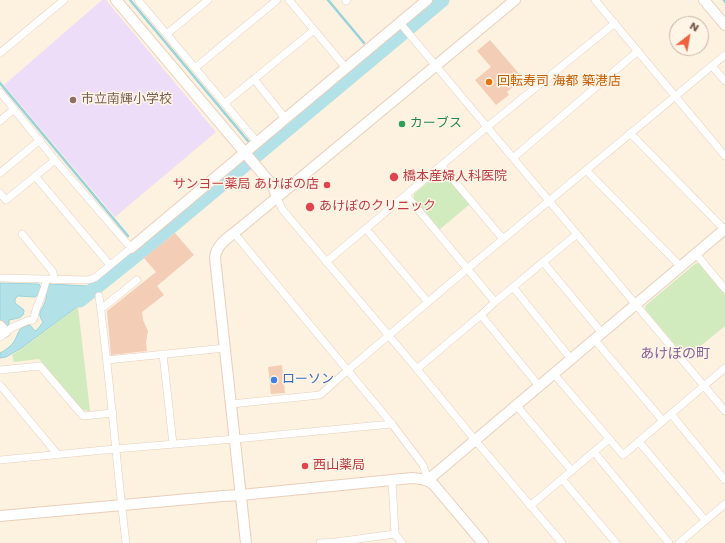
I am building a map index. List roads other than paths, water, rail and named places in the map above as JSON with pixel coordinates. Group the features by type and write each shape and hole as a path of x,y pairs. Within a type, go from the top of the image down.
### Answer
{"street":[{"path":"0,53 64,0"},
{"path":"116,0 273,186 282,209 562,543"},
{"path":"138,0 257,142"},
{"path":"167,34 208,0"},
{"path":"195,68 277,0"},
{"path":"289,0 346,68"},
{"path":"0,278 87,280 96,277 249,156 257,142 346,68 404,28 427,0"},
{"path":"246,543 215,258 217,248 515,0"},
{"path":"595,0 725,156"},
{"path":"704,0 725,25"},
{"path":"326,262 487,127 615,23"},
{"path":"404,28 725,411"},
{"path":"224,103 314,30"},
{"path":"513,158 638,51"},
{"path":"231,404 320,395 467,269 725,55"},
{"path":"712,66 725,81"},
{"path":"254,79 285,118"},
{"path":"0,92 55,160 131,248"},
{"path":"0,121 14,109"},
{"path":"0,516 241,495 412,478 428,480 725,230 630,133"},
{"path":"0,173 40,140"},
{"path":"0,193 6,200 55,160"},
{"path":"441,166 503,239"},
{"path":"586,170 681,266"},
{"path":"35,176 110,266"},
{"path":"406,195 495,302"},
{"path":"366,229 428,302"},
{"path":"234,233 392,424 423,465 428,480 434,485 483,543"},
{"path":"22,234 54,272 54,280"},
{"path":"417,369 577,234"},
{"path":"696,254 725,289"},
{"path":"543,262 663,421"},
{"path":"2,332 24,322 33,320 46,280"},
{"path":"101,310 137,280"},
{"path":"513,287 571,359"},
{"path":"99,296 126,543"},
{"path":"480,315 539,386"},
{"path":"107,360 225,348"},
{"path":"162,354 172,444"},
{"path":"0,370 40,366 82,416 112,413"},
{"path":"554,374 623,455 725,368"},
{"path":"0,385 58,454"},
{"path":"516,405 572,471"},
{"path":"671,414 725,480"},
{"path":"0,460 115,448 235,440 392,424"},
{"path":"530,506 609,439"},
{"path":"639,442 706,520"},
{"path":"594,452 669,543"},
{"path":"562,479 616,543"},
{"path":"392,481 395,534 402,543"},
{"path":"679,543 725,504"},
{"path":"320,543 336,543 395,534"}],"water":[{"path":"95,282 96,293 20,349 6,357 0,358 0,353 12,344 20,329 30,325 36,331 41,325 43,322 40,312 46,301 46,292 35,297 18,296 15,299 15,303 24,310 24,313 20,318 9,320 9,324 6,327 0,320 0,283 39,284 42,289 47,289 50,284 88,286"}],"waterway":[{"path":"130,0 248,141"},
{"path":"328,0 364,43"},
{"path":"80,300 150,244 442,0"},
{"path":"0,83 128,236"}],"place":[{"name":"回転寿司 海都 築港店","path":"489,82"},
{"name":"市立南輝小学校","path":"73,100"},
{"name":"カーブス","path":"402,124"},
{"name":"橋本産婦人科医院","path":"394,177"},
{"name":"サンヨー薬局 あけぼの店","path":"327,185"},
{"name":"あけぼのクリニック","path":"310,207"},
{"name":"ローソン","path":"274,380"},
{"name":"西山薬局","path":"305,466"}],"district":[{"name":"あけぼの町","path":"675,354"}]}
